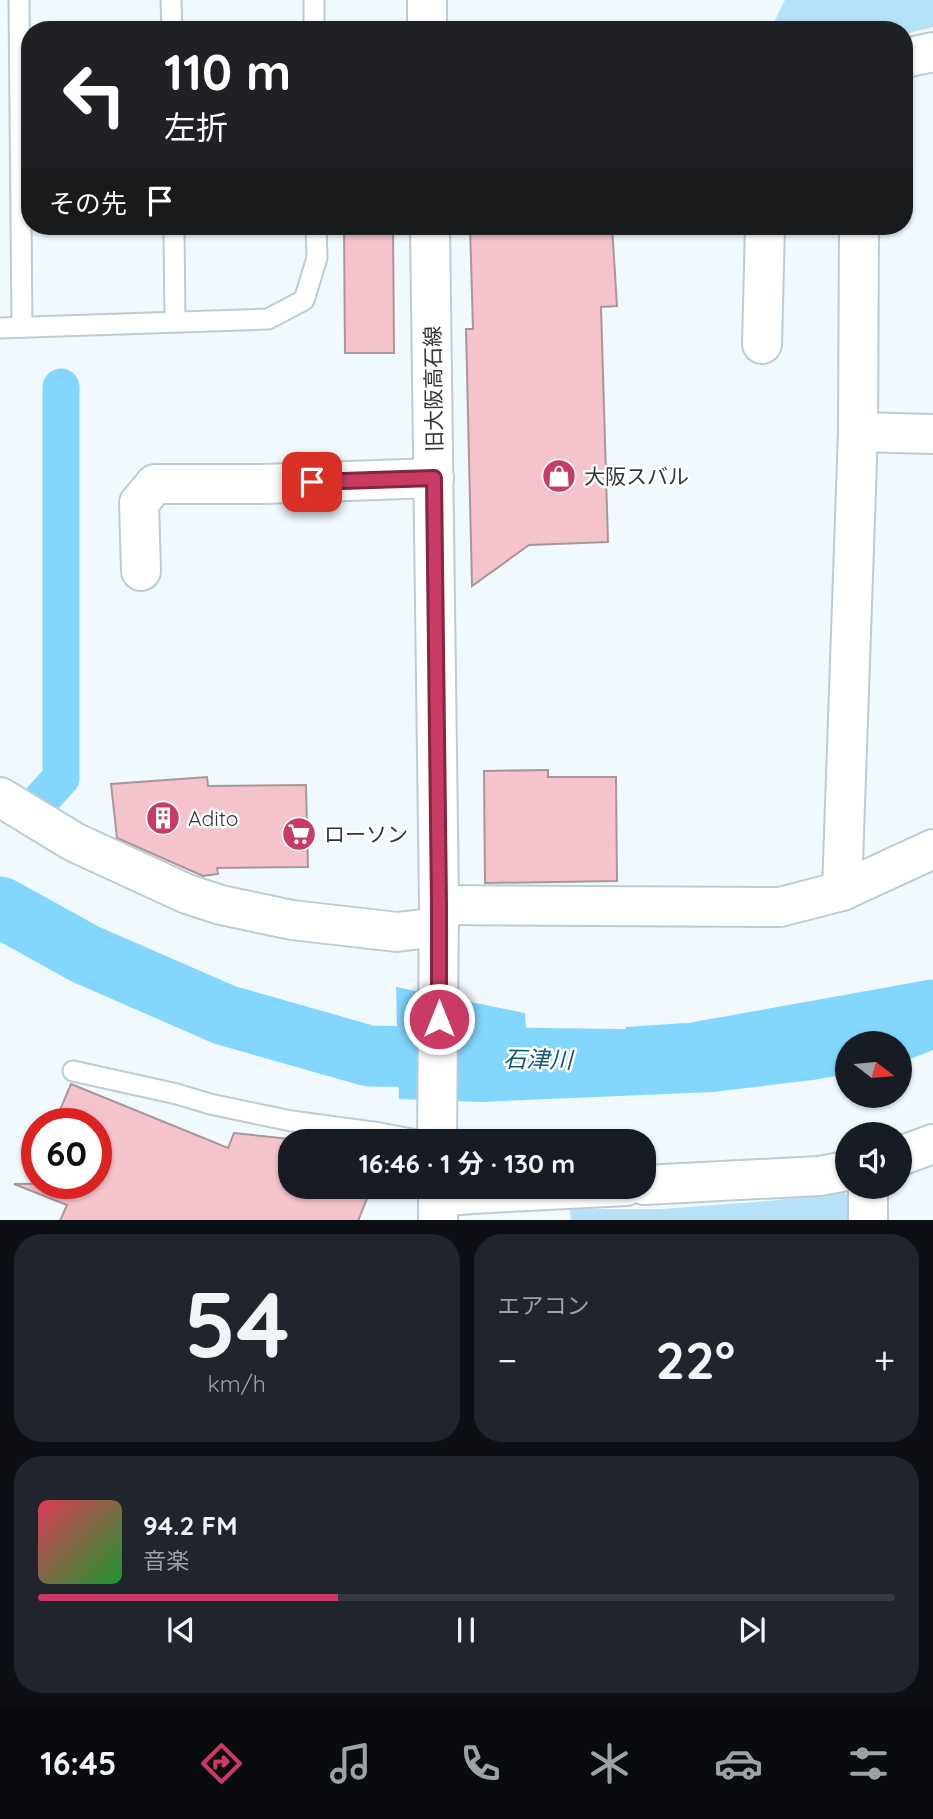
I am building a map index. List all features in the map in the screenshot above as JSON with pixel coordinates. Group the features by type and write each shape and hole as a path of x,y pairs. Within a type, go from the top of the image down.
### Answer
{"street":[{"path":"427,0 428,21"},
{"path":"913,56 933,52"},
{"name":"旧大阪高石線","path":"430,235 439,916 432,1129"},
{"path":"762,344 765,235"},
{"path":"842,891 858,432 859,235"},
{"path":"858,432 933,433"},
{"path":"141,571 139,503 155,484 263,498 434,478"},
{"path":"0,797 74,842 187,894 222,905 292,920 397,932 439,916 780,907 842,891 933,849"},
{"path":"912,1152 933,1144"},
{"path":"656,1184 835,1173"},
{"path":"868,1199 868,1220"}],"lane":[{"path":"19,0 21,218"},
{"path":"171,0 172,21"},
{"path":"314,0 314,21"},
{"path":"21,235 22,327"},
{"path":"174,235 175,322"},
{"path":"0,328 268,319 304,300 317,258 316,235"},
{"path":"73,1071 291,1121 350,1129"}],"shaded area":[{"path":"785,0 933,0 933,27 913,32 913,21 774,21"},
{"path":"835,1192 835,1199 854,1200 854,1220 571,1220 570,1209 662,1209 779,1200"}],"water":[{"path":"396,987 525,1013 528,1061 536,1071 544,1065 619,1066 632,1056 625,1027 686,1023 696,1056 723,1050 735,1018 841,1003 868,994 889,1010 921,1008 933,1000 933,1050 912,1058 912,1031 835,1031 835,1076 713,1092 482,1102 399,1099"}],"building":[{"path":"344,235 393,235 394,353 345,353"},
{"path":"470,235 613,235 617,306 601,307 608,542 529,545 472,586 466,329 473,329"},
{"path":"548,770 548,777 616,777 617,881 485,883 484,771"},
{"path":"207,777 208,786 306,785 308,867 217,868 218,874 203,876 117,838 111,784"},
{"path":"71,1084 228,1148 234,1133 278,1138 278,1199 367,1199 358,1220 60,1220 67,1205 52,1199 112,1199 112,1108 61,1108"}],"waterway":[{"path":"41,800 61,778 61,387"},
{"name":"石津川","path":"0,907 85,954 225,1015 369,1056 655,1060 933,1010"}],"place":[{"name":"大阪スバル","path":"559,476"},
{"name":"Adito","path":"163,818"},
{"name":"ローソン","path":"299,834"}],"route":[{"path":"312,482 434,478 439,1019"}]}
